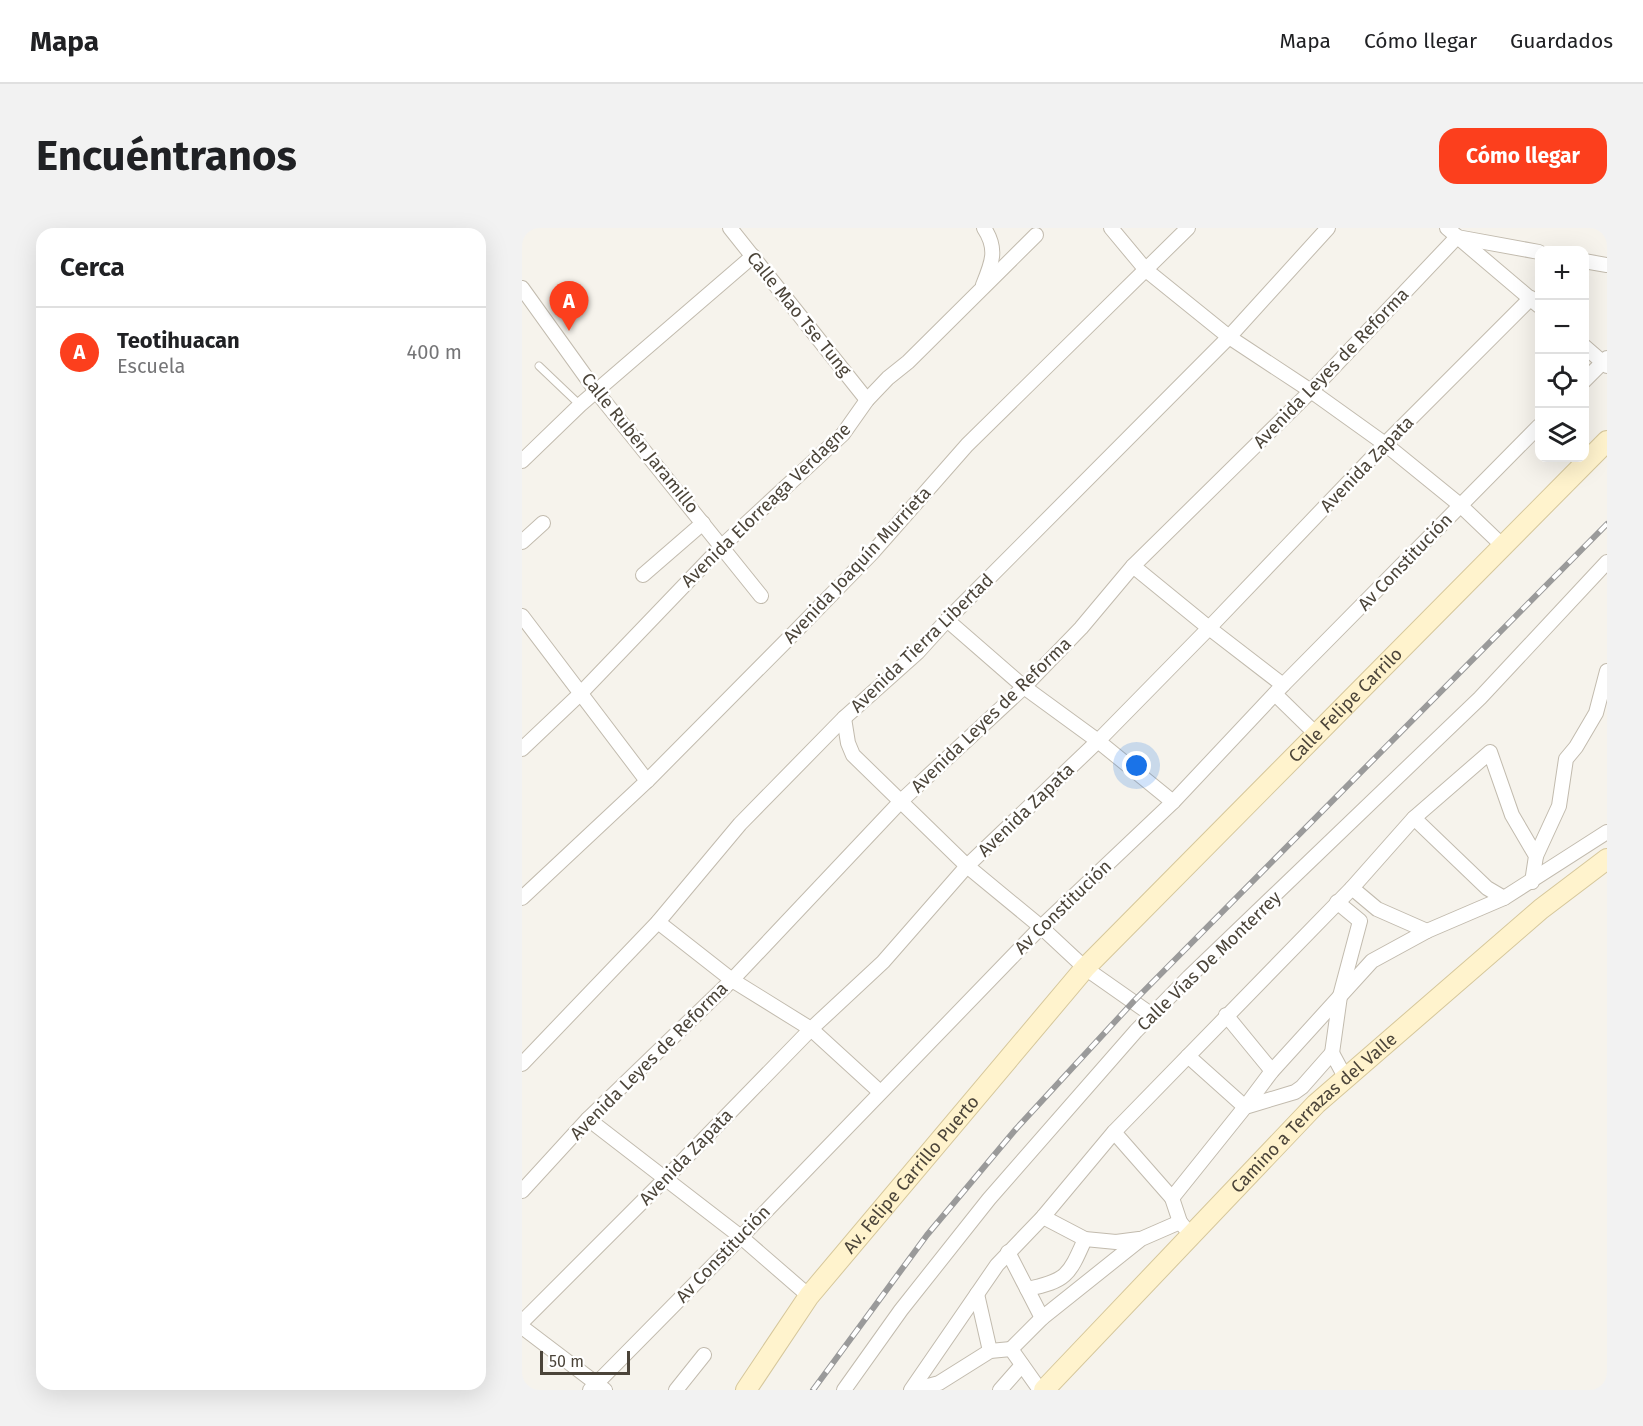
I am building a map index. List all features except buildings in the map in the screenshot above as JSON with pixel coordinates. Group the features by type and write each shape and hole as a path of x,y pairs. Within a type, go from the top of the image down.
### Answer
{"street":[{"path":"981,289 993,259 989,236 984,228"},
{"path":"1111,228 1146,270 1229,337 1311,391 1385,444 1460,505 1504,548"},
{"name":"Avenida Joaquín Murrieta","path":"522,898 646,781 873,552 968,445 1188,228"},
{"name":"Avenida Tierra Libertad","path":"522,1064 658,922 740,824 844,718 918,652 947,620 1229,337 1328,228"},
{"name":"Calle Mao Tse Tung","path":"732,229 867,400"},
{"path":"1452,232 1535,251"},
{"path":"1452,232 1535,302"},
{"name":"Avenida Leyes de Reforma","path":"522,1191 588,1119 732,980 901,801 1024,687 1080,628 1133,566 1311,391 1452,232"},
{"name":"Avenida Elorreaga Verdagne","path":"522,749 580,694 722,546 843,434 867,400 1036,235"},
{"path":"522,462 580,405 753,256"},
{"path":"1589,262 1607,265"},
{"name":"Calle Rubén Jaramillo","path":"522,288 596,391 761,596"},
{"name":"Avenida Zapata","path":"522,1322 811,1029 883,962 967,866 1098,741 1385,444 1535,302"},
{"path":"1589,350 1606,362 1589,377"},
{"name":"Av Constitución","path":"597,1388 1041,927 1173,802 1279,689 1535,430"},
{"name":"Calle Felipe Carrilo","path":"1085,968 1504,548 1607,441"},
{"path":"522,542 543,523"},
{"path":"643,575 703,523"},
{"name":"Calle Vías De Monterrey","path":"844,1390 901,1310 988,1199 1152,1015 1480,698 1607,562"},
{"path":"1133,566 1279,689 1317,735"},
{"path":"522,616 646,781"},
{"path":"947,620 1024,687 1098,741 1173,802"},
{"path":"1532,882 1536,856 1559,806 1566,759 1576,747 1596,713 1607,671"},
{"path":"844,718 848,743 853,755 967,866 1041,927 1085,968 1152,1015"},
{"path":"912,1390 1008,1252 1043,1217 1114,1132 1352,888 1414,818 1490,752 1512,815 1536,856"},
{"path":"1414,818 1487,888 1504,898"},
{"path":"1172,1198 1272,1071 1372,961 1426,931 1504,898 1607,832"},
{"name":"Camino a Terrazas del Valle","path":"1042,1390 1185,1228 1316,1104 1541,909 1607,859"},
{"path":"1352,888 1377,909 1426,931"},
{"path":"1337,902 1360,921"},
{"path":"1245,1107 1295,1092 1332,1053 1340,996 1360,921 1377,909"},
{"path":"658,922 732,980 811,1029 880,1092"},
{"name":"Av. Felipe Carrillo Puerto","path":"746,1390 809,1296 1085,968"},
{"path":"1227,1015 1272,1071"},
{"path":"1332,1053 1345,1077"},
{"path":"1188,1056 1245,1107"},
{"path":"588,1119 741,1237 809,1296"},
{"path":"1043,1217 1085,1239 1116,1242 1141,1239 1185,1228 1172,1198 1114,1132"},
{"path":"1027,1289 1051,1284 1063,1278 1073,1266 1085,1239"},
{"path":"912,1390 940,1387 990,1351 1011,1349 1042,1318 1141,1239"},
{"path":"1008,1252 1042,1318"},
{"path":"977,1294 990,1351"},
{"path":"522,1327 597,1388"},
{"path":"1011,1349 1042,1390"},
{"path":"676,1390 704,1355"},
{"path":"1000,1390 1022,1365"}],"lane":[{"path":"538,366 580,405"}],"railway":[{"path":"813,1390 927,1235 1016,1129 1134,1001 1607,524"}],"place":[{"name":"Teotihuacan","path":"569,331"}]}
